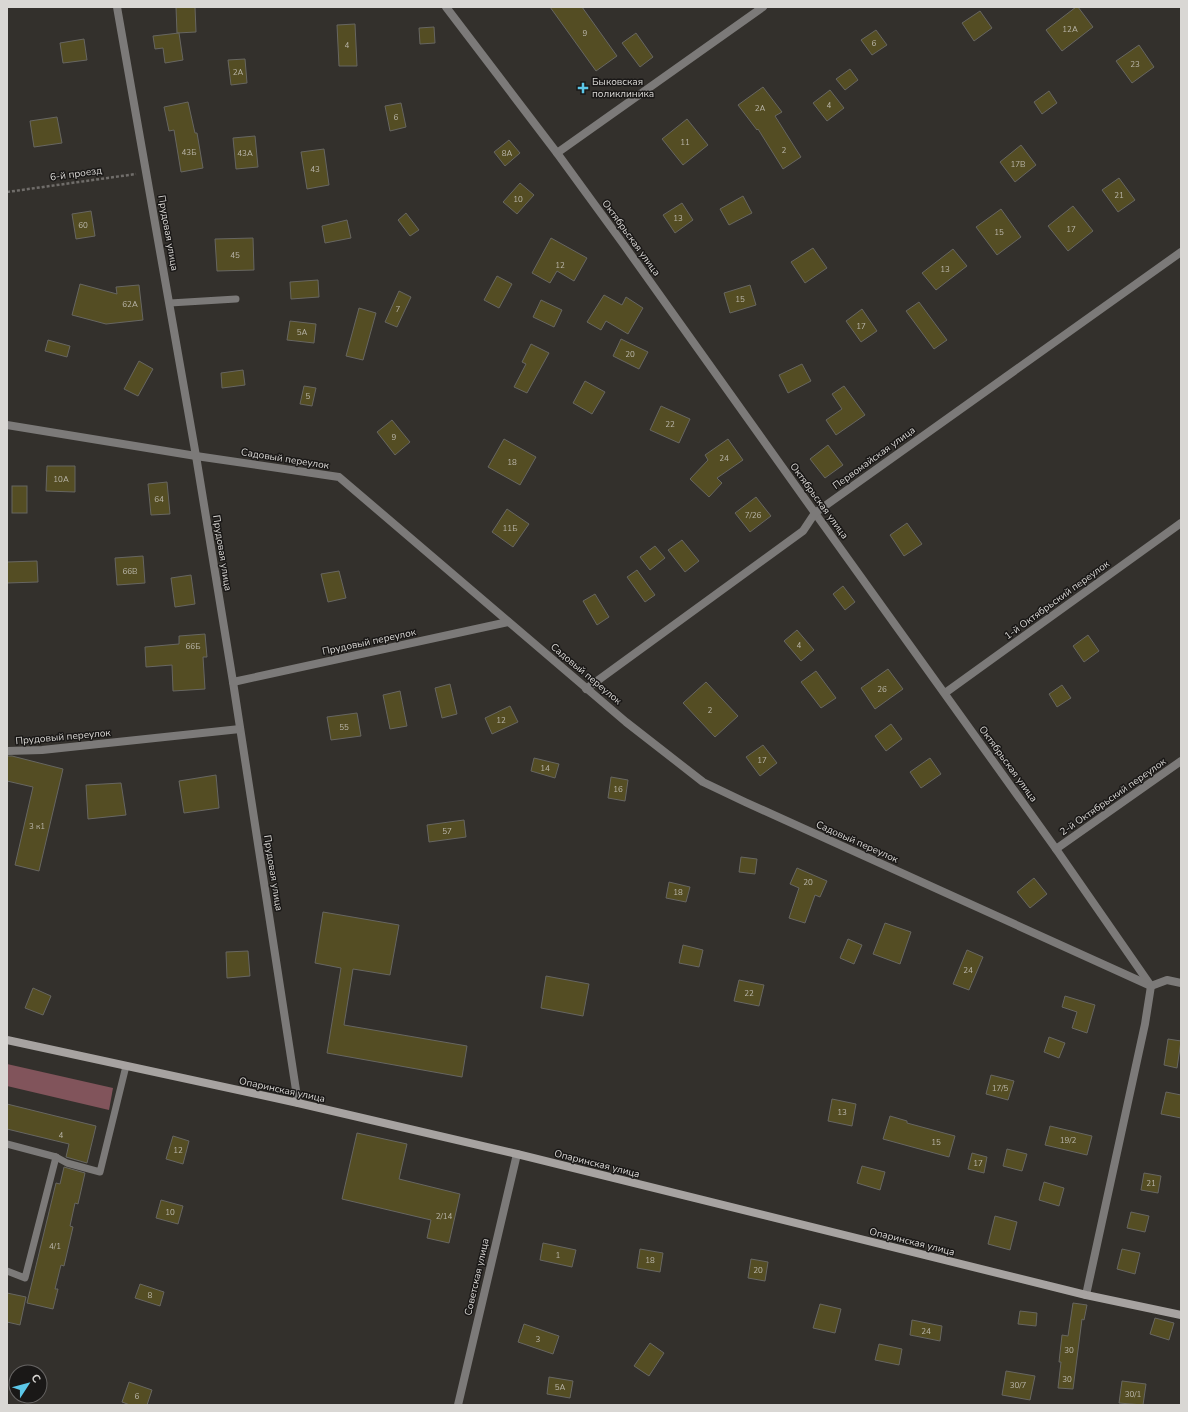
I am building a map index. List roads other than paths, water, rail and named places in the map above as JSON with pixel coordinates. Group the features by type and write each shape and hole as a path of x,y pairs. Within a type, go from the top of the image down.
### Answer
{"main road":[{"name":"Опаринская улица","path":"7,1040 298,1103 517,1154 1086,1295 1181,1315"}],"street":[{"name":"Прудовая улица","path":"117,7 196,456 233,682 298,1103"},
{"name":"Октябрьская улица","path":"446,7 557,153 624,245 814,513 1056,849 1151,986"},
{"path":"557,153 763,7"},
{"name":"Первомайская улица","path":"586,689 803,531 814,513 1181,252"},
{"name":"Садовый переулок","path":"7,425 339,478 586,689 702,782 1151,986"},
{"name":"1-й Октябрьский переулок","path":"945,693 1181,523"},
{"name":"Прудовый переулок","path":"233,682 508,622"},
{"name":"Прудовый переулок","path":"7,751 42,750 240,729"},
{"name":"2-й Октябрьский переулок","path":"1056,849 1181,761"},
{"path":"1086,1295 1145,1024 1151,986 1167,980 1181,983"},
{"name":"Советская улица","path":"458,1405 517,1154"}],"lane":[{"path":"170,303 236,298"},
{"path":"7,1144 100,1172 126,1066"},
{"path":"7,1271 25,1278 56,1158"}],"place":[{"name":"Быковская поликлиника","path":"583,88"}]}
